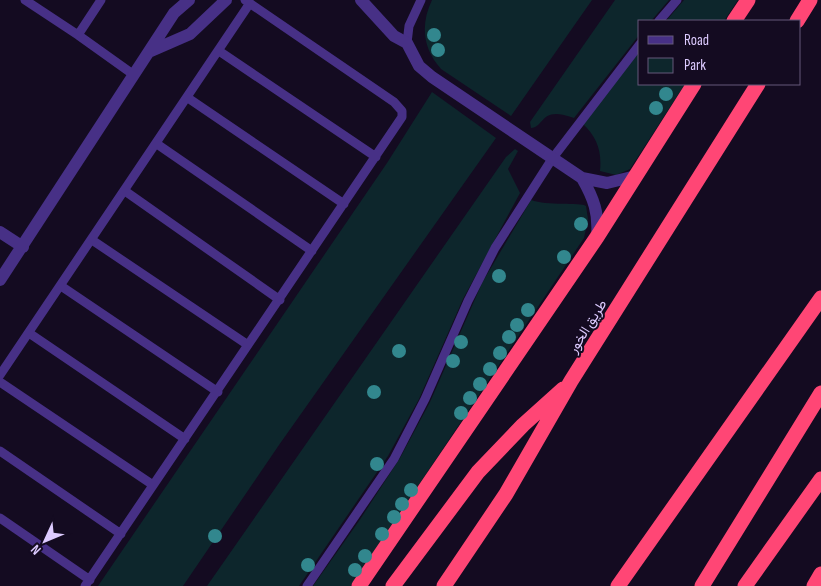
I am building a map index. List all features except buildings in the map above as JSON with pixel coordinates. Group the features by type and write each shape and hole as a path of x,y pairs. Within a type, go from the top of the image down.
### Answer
{"highway":[{"path":"735,20 748,0"},
{"path":"798,20 810,0"},
{"path":"359,586 597,237 693,85"},
{"name":"طريق الخور","path":"444,586 506,494 571,381 757,85"},
{"path":"618,586 821,298"},
{"path":"393,586 478,472 523,424 571,381"},
{"path":"702,586 821,393"},
{"path":"745,586 821,479"},
{"path":"814,586 821,574"}],"street":[{"path":"0,280 174,13 189,0"},
{"path":"151,51 190,34 226,0"},
{"path":"361,0 394,36 407,43 419,66 432,77 582,178 606,183 636,176"},
{"path":"582,178 597,207 599,219 597,237"},
{"path":"0,232 22,247"}],"lane":[{"path":"78,34 101,0"},
{"path":"407,43 409,26 421,0"},
{"path":"660,20 677,0"},
{"path":"29,1 78,34 134,76"},
{"path":"0,375 188,98 248,2 400,107 402,117 376,157 87,583 0,518"},
{"path":"307,586 394,459 425,399 468,302 495,248 552,158 638,47"},
{"path":"219,51 376,157"},
{"path":"188,98 344,204"},
{"path":"157,144 312,252"},
{"path":"125,191 280,300"},
{"path":"92,240 248,345"},
{"path":"61,286 218,392"},
{"path":"29,333 185,439"},
{"path":"0,382 153,485"},
{"path":"0,451 121,534"}],"green space":[{"path":"432,0 592,0 511,116 441,69 435,61 430,53 425,36 426,19"},
{"path":"615,0 669,0 652,20 638,20 638,37 574,118 555,114 549,115 535,127 531,128 530,122"},
{"path":"684,0 738,0 725,20 667,20"},
{"path":"638,53 638,85 684,85 630,169 616,175 600,171 600,157 595,139 582,123"},
{"path":"432,92 496,138 279,445 183,586 98,586 387,163"},
{"path":"515,149 518,151 508,169 520,193 463,299 419,399 388,456 299,586 207,586 506,157"},
{"path":"531,200 586,206 588,219 584,238 351,586 313,586 359,521 400,458 430,402 482,283"}]}
